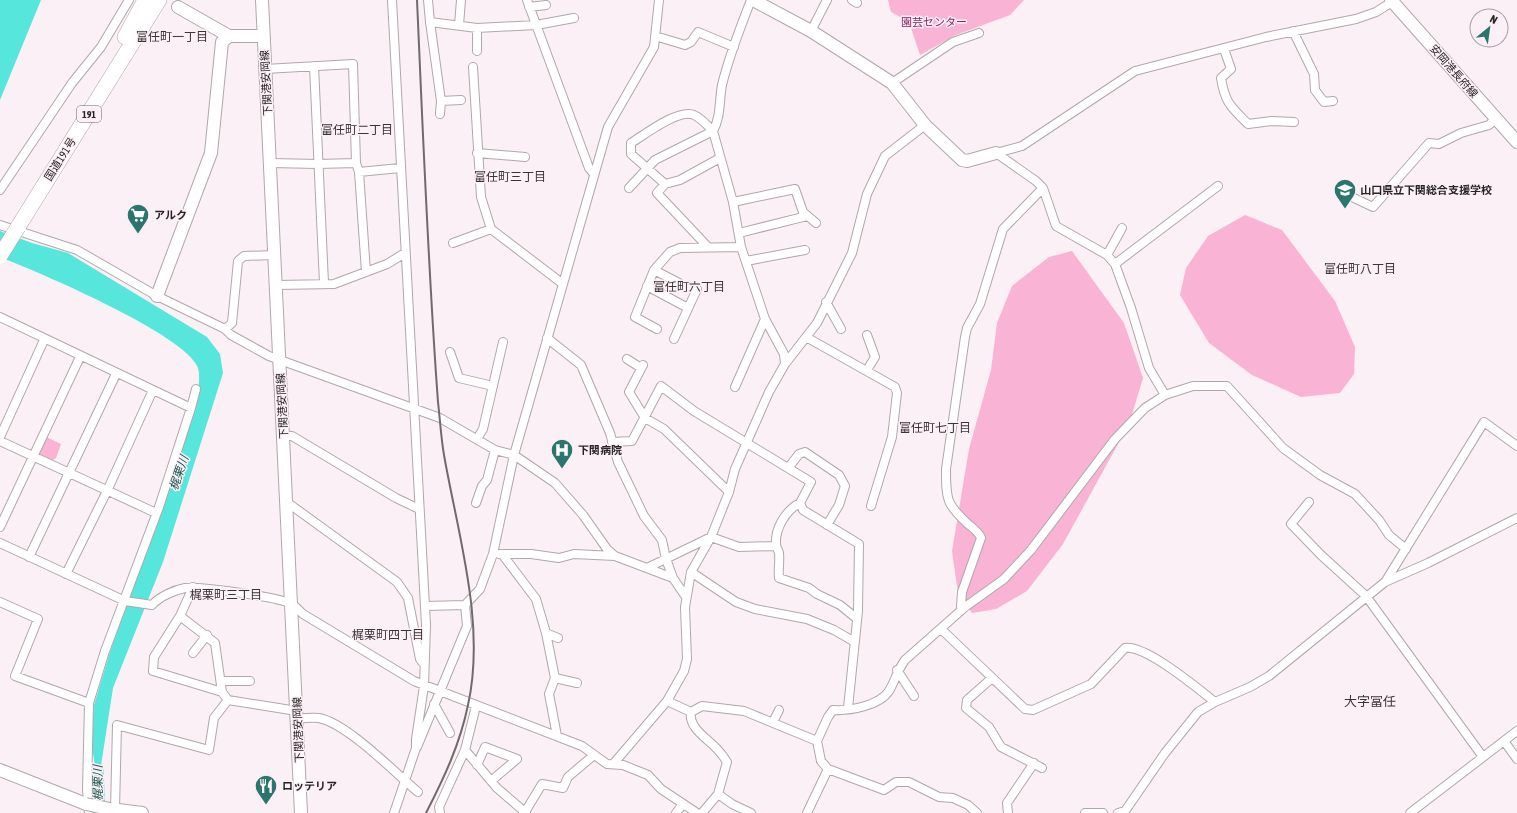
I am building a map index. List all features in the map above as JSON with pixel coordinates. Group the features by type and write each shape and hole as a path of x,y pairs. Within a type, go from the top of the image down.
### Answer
{"highway":[{"name":"国道191号","path":"0,256 9,225 123,40 145,0"},
{"name":"国道191号","path":"0,237 159,0"}],"main road":[{"name":"下関港安岡線","path":"262,0 277,285 279,359 288,503 301,813"},
{"path":"752,0 811,30 892,84 926,125 962,160 968,161 996,153"},
{"name":"安岡港長府線","path":"1393,0 1517,142"},
{"path":"178,7 229,36 263,36"},
{"path":"157,296 211,153 221,47 222,42 229,36"},
{"path":"0,770 87,809 113,809 142,813"}],"street":[{"path":"0,190 72,83 101,47 129,0"},
{"path":"392,0 413,408 425,606 424,686 416,748"},
{"path":"428,0 441,101 440,114"},
{"path":"459,25 461,0"},
{"path":"425,606 465,605 480,589 497,554 514,455 594,174 608,127 654,47 659,0"},
{"path":"629,188 655,160 713,131 718,123 722,86 734,47 752,0"},
{"path":"811,30 827,0"},
{"path":"996,153 1022,146 1135,71 1293,31 1356,19 1376,12 1393,0"},
{"path":"546,4 528,4 589,168 594,174"},
{"path":"430,22 477,28 536,25 574,18"},
{"path":"477,28 477,51"},
{"path":"1293,31 1314,74 1315,90 1324,102 1333,100"},
{"path":"655,36 685,44 691,42 698,32 734,47"},
{"path":"892,84 953,42 979,33"},
{"path":"1224,49 1231,69 1221,78 1224,95 1230,106 1248,124 1272,121 1294,122"},
{"path":"265,69 353,64 356,163 359,172 366,272"},
{"path":"314,66 324,283"},
{"path":"475,70 477,96 477,153 481,197 491,229 563,284"},
{"path":"441,101 461,100"},
{"path":"665,184 631,154 631,143 672,118 685,114 694,114 713,131 733,202 741,247 765,319 784,354 785,364"},
{"path":"1354,198 1373,207 1429,143 1439,144 1461,133 1489,125 1496,118"},
{"path":"614,763 667,701 684,671 687,659 684,607 691,572 711,537 729,492 735,469 769,392 785,364 817,323 826,302 852,253 867,194 885,156 926,125"},
{"path":"477,153 525,157"},
{"path":"996,153 1036,180 1043,188 1056,226 1107,255 1115,264 1131,308 1149,368 1165,395"},
{"path":"707,246 657,193 665,184 680,180 720,158"},
{"path":"270,163 356,163"},
{"path":"359,172 400,168"},
{"path":"1115,264 1218,186"},
{"path":"965,607 961,606 961,597 981,538 976,531 951,507 947,496 946,469 965,337 967,328 980,304 1003,229 1043,188"},
{"path":"733,202 795,189 798,202 807,216 816,223"},
{"path":"739,233 807,216"},
{"path":"9,225 77,250 157,296 225,329 231,335 269,356 440,418 495,450 514,455 555,483 583,515 607,549 615,556"},
{"path":"1107,255 1122,228"},
{"path":"453,243 491,229"},
{"path":"658,329 636,317 654,270 670,252 680,248 707,246 741,247"},
{"path":"746,261 805,250"},
{"path":"225,329 232,323 238,261 244,256 275,255"},
{"path":"277,285 334,284 405,256"},
{"path":"654,270 679,283"},
{"path":"647,286 688,308"},
{"path":"674,339 697,289"},
{"path":"826,302 841,329"},
{"path":"0,317 44,340 191,408"},
{"path":"736,387 765,319"},
{"path":"867,335 875,357 867,370"},
{"path":"806,337 896,387 897,393 892,437 871,506"},
{"path":"547,338 581,366 612,442 618,462 644,516 662,540 666,559 673,578 686,597"},
{"path":"0,437 44,340"},
{"path":"477,439 483,429 503,342"},
{"path":"450,352 459,378 493,386"},
{"path":"0,527 80,357"},
{"path":"627,359 642,367 629,392 644,418 664,429 729,492"},
{"path":"29,557 116,374"},
{"path":"612,442 632,441 661,386 694,412 789,467 811,482 800,503 790,508 787,512 776,537 776,546 779,551 779,578 781,580 808,588 840,605 856,618"},
{"path":"977,813 968,805 953,798 939,797 909,782 896,782 884,790 828,768 821,761 817,741 828,717 833,710 869,705 888,692 898,670 905,660 965,607 1004,578 1031,550 1135,416 1144,408 1165,395 1193,386 1227,386 1283,448 1320,475 1355,494 1379,520 1389,536 1406,550"},
{"path":"87,809 89,703 105,651 125,601 156,513 196,389"},
{"path":"66,574 107,491 152,390"},
{"path":"1386,582 1484,422 1517,446"},
{"path":"284,436 292,436 396,498 419,509"},
{"path":"0,440 69,474 156,513"},
{"path":"476,503 482,486 487,480 495,450"},
{"path":"789,467 799,454 805,452 840,475 846,486 839,505 827,525"},
{"path":"1309,502 1291,524 1320,555 1366,596 1483,757"},
{"path":"288,503 397,582 408,598 420,659 425,666"},
{"path":"800,503 803,510 859,544 856,618 853,641 854,649 848,708"},
{"path":"1118,813 1125,811 1165,753 1192,719 1215,702 1250,687 1268,676 1366,596 1395,576 1407,573 1517,518"},
{"path":"647,568 711,537 739,547 776,546"},
{"path":"0,542 125,601 152,605 156,601 177,590 192,587 276,598 292,604 303,614 424,686 582,746 607,764 614,763 623,765 648,775 661,789 697,813"},
{"path":"497,554 531,554 559,558 574,554 615,556 673,578"},
{"path":"497,554 536,599 546,633 554,678 549,694 557,736"},
{"path":"691,572 736,602 755,609 807,618 834,630 853,641"},
{"path":"192,587 180,616 154,657 153,671 222,692"},
{"path":"0,602 38,619 15,676 89,703"},
{"path":"394,813 416,748 467,626 465,605"},
{"path":"180,616 207,635 215,643 222,692 228,700 318,718 332,723 347,731 418,792"},
{"path":"941,629 1025,709 1033,710 1091,684 1125,648 1132,647 1168,666 1215,702"},
{"path":"546,633 558,638"},
{"path":"193,653 207,635"},
{"path":"898,670 914,696"},
{"path":"554,678 577,683"},
{"path":"992,678 967,700 966,708 989,727 1001,747 1038,766 1007,803 1008,813"},
{"path":"221,681 250,681"},
{"path":"113,809 117,725 209,750 214,718 228,700"},
{"path":"667,701 691,712"},
{"path":"434,704 450,733"},
{"path":"440,813 439,807 465,750 476,706"},
{"path":"691,712 702,706 744,711 817,741"},
{"path":"773,722 779,710"},
{"path":"691,712 690,717 698,732 719,750 727,762 718,794 702,813"},
{"path":"1410,813 1517,731"},
{"path":"1504,741 1517,759"},
{"path":"477,765 485,747 517,759 491,781"},
{"path":"465,750 491,781 526,812 542,784 563,788 568,777 594,755"},
{"path":"807,813 828,768"},
{"path":"718,794 732,804 751,813"},
{"path":"676,813 683,804"},
{"path":"1085,813 1103,813"}],"green space":[{"name":"園芸センター","path":"888,0 1024,0 1010,15 956,35 920,55 909,22 891,12"},
{"path":"1245,215 1282,230 1335,301 1355,347 1354,374 1340,393 1301,397 1252,375 1209,343 1180,295 1186,268 1208,236"},
{"path":"1072,251 1124,323 1143,378 1129,424 1063,544 1027,591 996,609 972,613 958,593 952,551 969,449 991,370 997,323 1012,286 1049,257"},
{"path":"42,435 61,444 56,458 51,461 37,453"}],"water":[{"path":"0,0 41,0 0,100"},
{"path":"0,231 32,243 68,253 207,337 220,354 223,373 163,562 113,688 98,785 91,741 94,705 110,652 191,416 199,386 198,368 188,354 140,322 76,290 0,257"}],"waterway":[{"name":"梶栗川","path":"97,769 99,813"}],"railway":[{"path":"417,0 434,352 438,402 444,455 468,580 474,643 473,674 465,719 451,760 426,813"}],"place":[{"name":"山口県立下関総合支援学校","path":"1345,210"},
{"name":"アルク","path":"138,234"},
{"name":"下関病院","path":"562,470"},
{"name":"ロッテリア","path":"266,806"}],"district":[{"name":"富任町一丁目","path":"172,37"},
{"name":"富任町二丁目","path":"357,130"},
{"name":"富任町三丁目","path":"510,177"},
{"name":"富任町八丁目","path":"1360,269"},
{"name":"富任町六丁目","path":"689,287"},
{"name":"富任町七丁目","path":"935,428"},
{"name":"梶栗町三丁目","path":"226,595"},
{"name":"梶栗町四丁目","path":"388,635"},
{"name":"大字冨任","path":"1370,701"}]}
